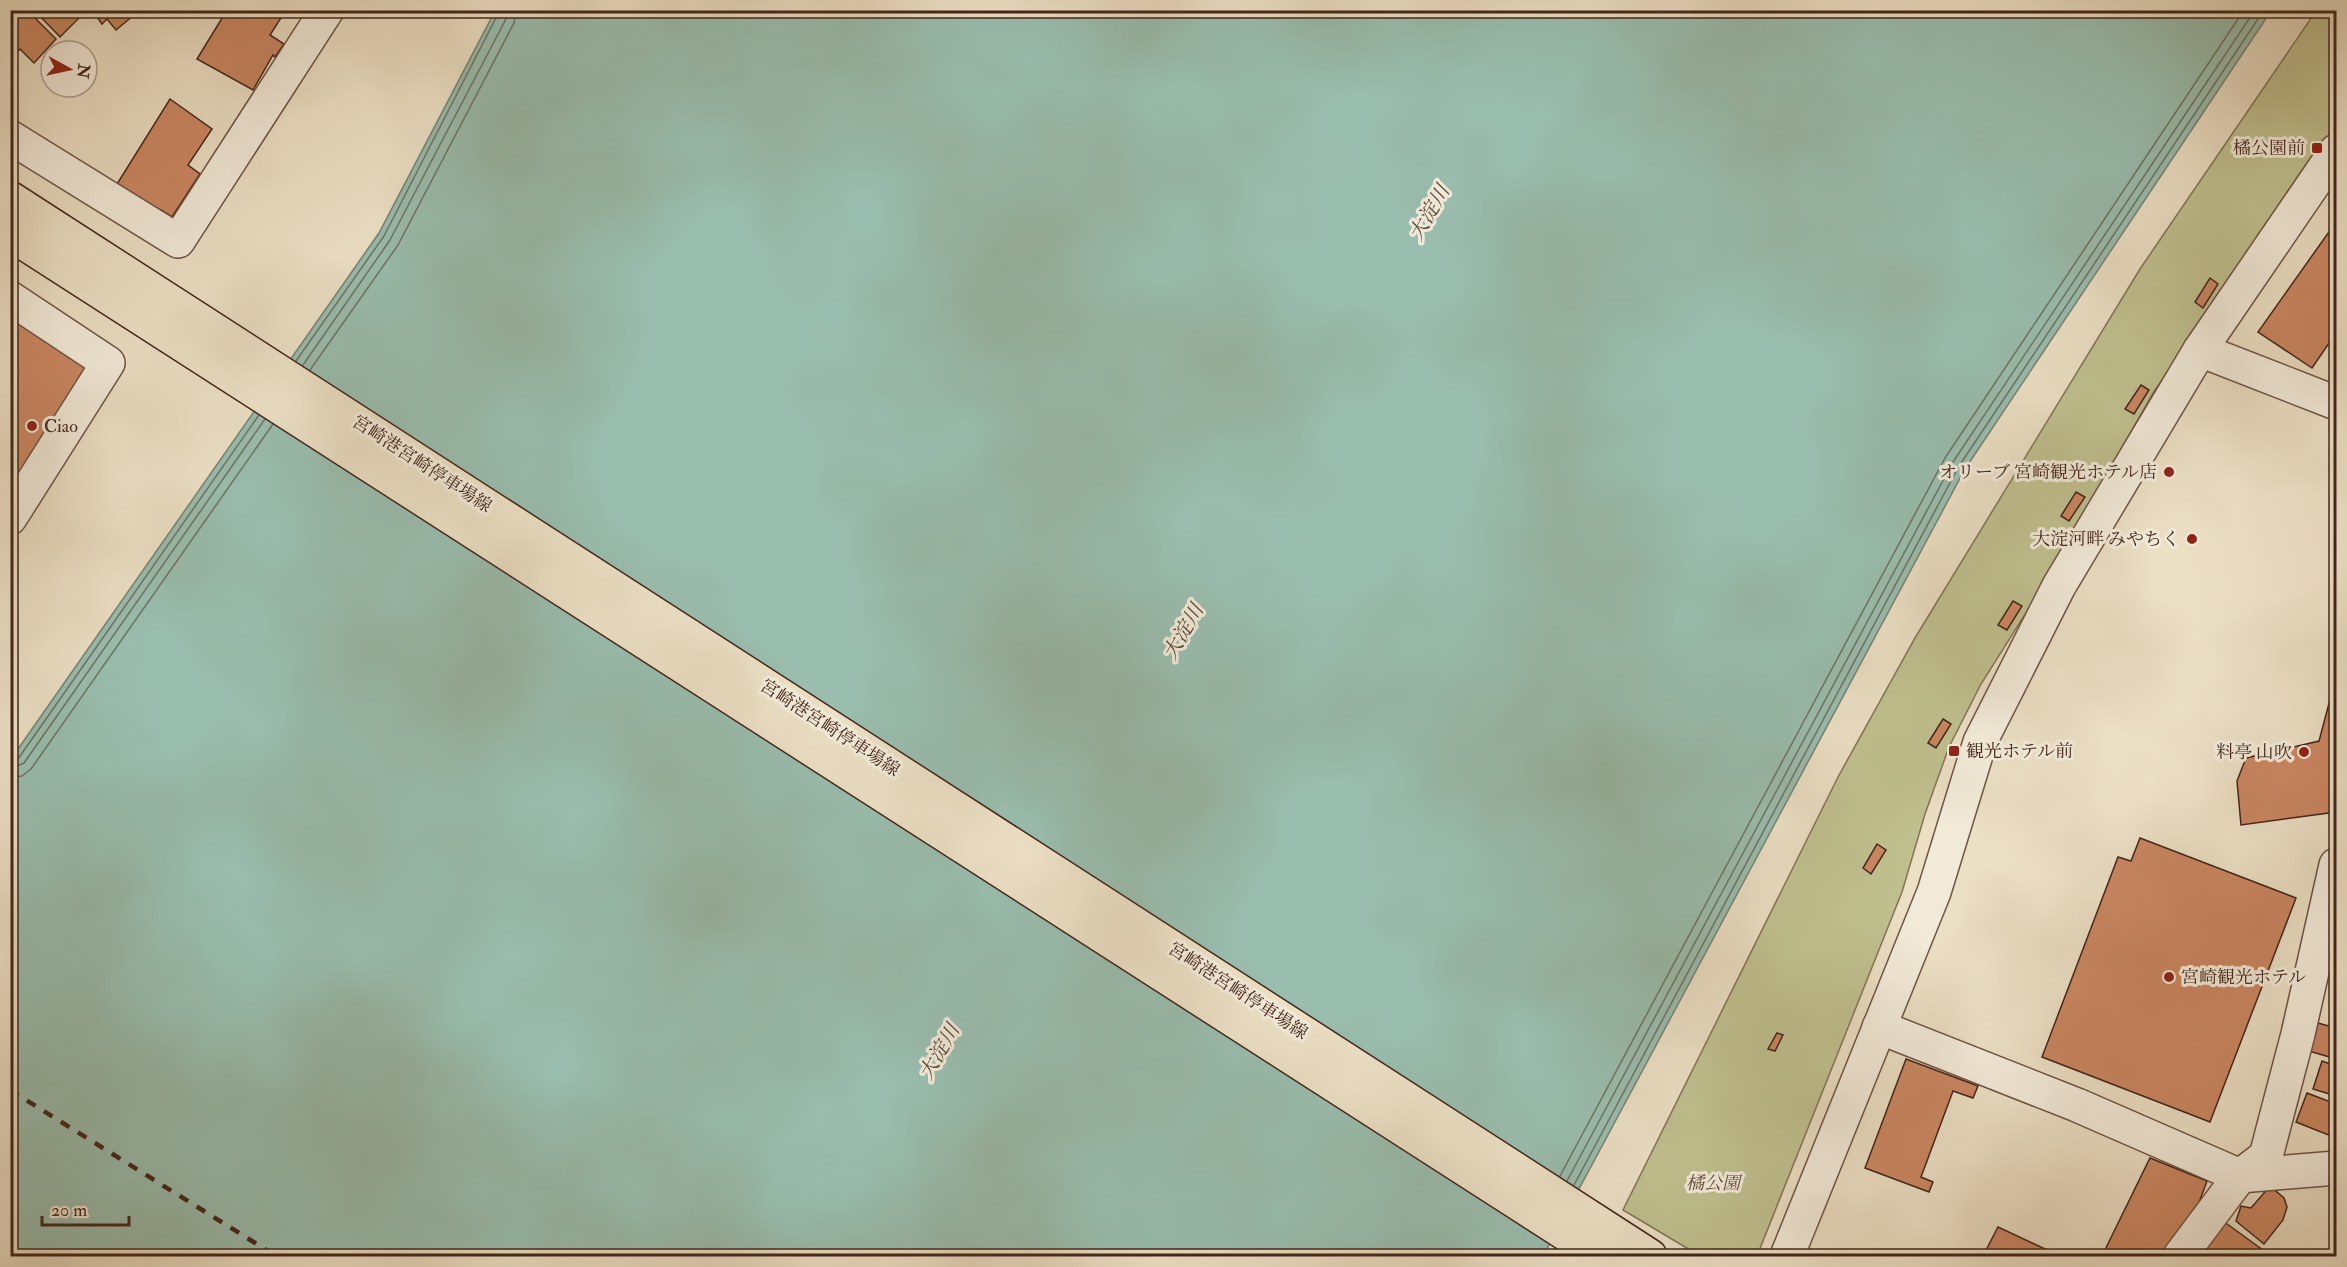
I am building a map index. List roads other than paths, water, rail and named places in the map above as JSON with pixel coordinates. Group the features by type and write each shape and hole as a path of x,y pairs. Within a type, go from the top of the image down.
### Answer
{"main road":[{"name":"宮崎港宮崎停車場線","path":"10,198 205,341 1600,1257"},
{"name":"宮崎港宮崎停車場線","path":"10,234 205,341 1650,1257"}],"street":[{"path":"10,137 178,241 327,10"},
{"path":"1787,1257 1934,892 1980,742 2059,586 2199,350 2337,151"},
{"path":"10,298 108,363 10,518"},
{"path":"2199,350 2337,403"},
{"path":"2180,1257 2240,1176 2266,1156 2337,865"},
{"path":"1879,1028 2077,1105 2240,1176 2337,1168"}],"water":[{"name":"大淀川","path":"495,11 2271,11 1965,469 1543,1256 11,1256 11,759 379,233"}],"railway":[{"path":"10,1090 276,1256"}],"place":[{"name":"橘公園前","path":"2317,148"},
{"name":"Ciao","path":"32,426"},
{"name":"オリーブ 宮崎観光ホテル店","path":"2169,472"},
{"name":"大淀河畔 みやちく","path":"2192,539"},
{"name":"観光ホテル前","path":"1954,751"},
{"name":"料亭 山吹","path":"2304,752"},
{"name":"宮崎観光ホテル","path":"2169,977"}],"park label":[{"name":"橘公園","path":"1713,1183"}]}
